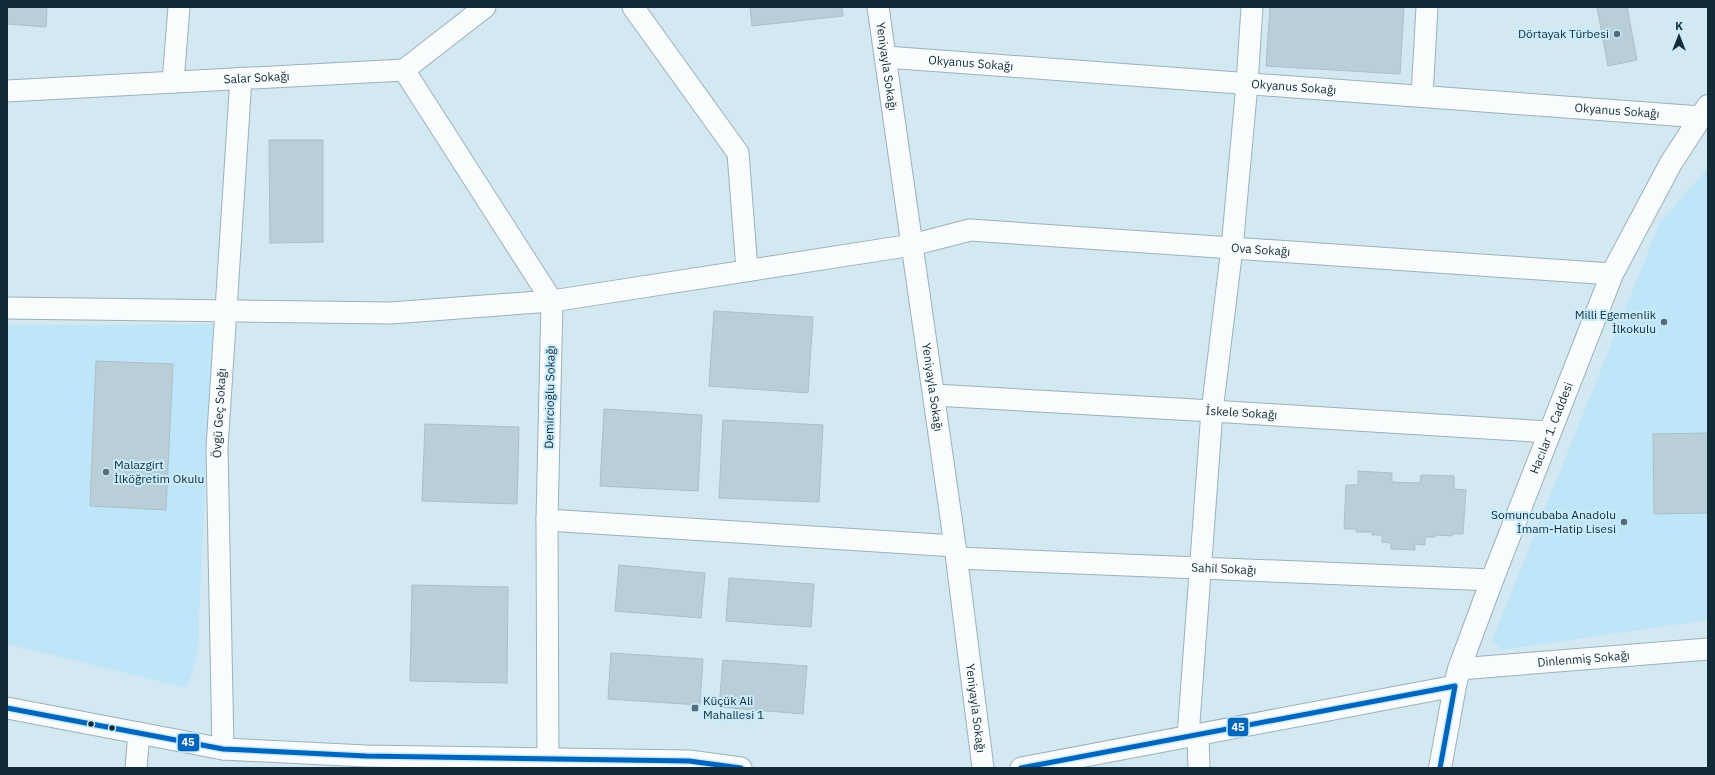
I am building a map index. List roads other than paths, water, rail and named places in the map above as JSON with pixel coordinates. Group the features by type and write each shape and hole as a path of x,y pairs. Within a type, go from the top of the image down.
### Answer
{"street":[{"path":"174,82 179,7"},
{"path":"485,7 404,70 552,301"},
{"path":"633,7 738,153 747,270"},
{"name":"Yeniyayla Sokağı","path":"878,7 956,552 983,768"},
{"path":"1199,768 1193,735 1201,568 1212,411 1232,248 1247,84 1252,7"},
{"path":"1422,96 1427,7"},
{"name":"Okyanus Sokağı","path":"886,57 1422,96 1705,111"},
{"name":"Salar Sokağı","path":"7,91 404,70"},
{"name":"Övgü Geç Sokağı","path":"223,749 217,448 241,78"},
{"name":"Hacılar 1. Caddesi","path":"1440,768 1457,677 1492,580 1612,274 1672,163 1705,111"},
{"name":"Ova Sokağı","path":"7,308 391,313 552,301 912,245 970,230 1612,274"},
{"name":"Demircioğlu Sokağı","path":"548,763 547,520 552,301"},
{"name":"İskele Sokağı","path":"934,395 1549,432"},
{"name":"Sahil Sokağı","path":"547,520 956,552 1201,568 1492,580"},
{"name":"Dinlenmiş Sokağı","path":"1021,768 1193,735 1457,677 1708,648"},
{"path":"7,708 88,722 223,749 548,763 689,761 741,768"},
{"path":"136,768 139,733"}],"place":[{"name":"Dörtayak Türbesi","path":"1617,34"},
{"name":"Milli Egemenlik İlkokulu","path":"1664,322"},
{"name":"Malazgirt İlköğretim Okulu","path":"106,472"},
{"name":"Somuncubaba Anadolu İmam-Hatip Lisesi","path":"1624,522"},
{"name":"Küçük Ali Mahallesi 1","path":"695,708"}]}
